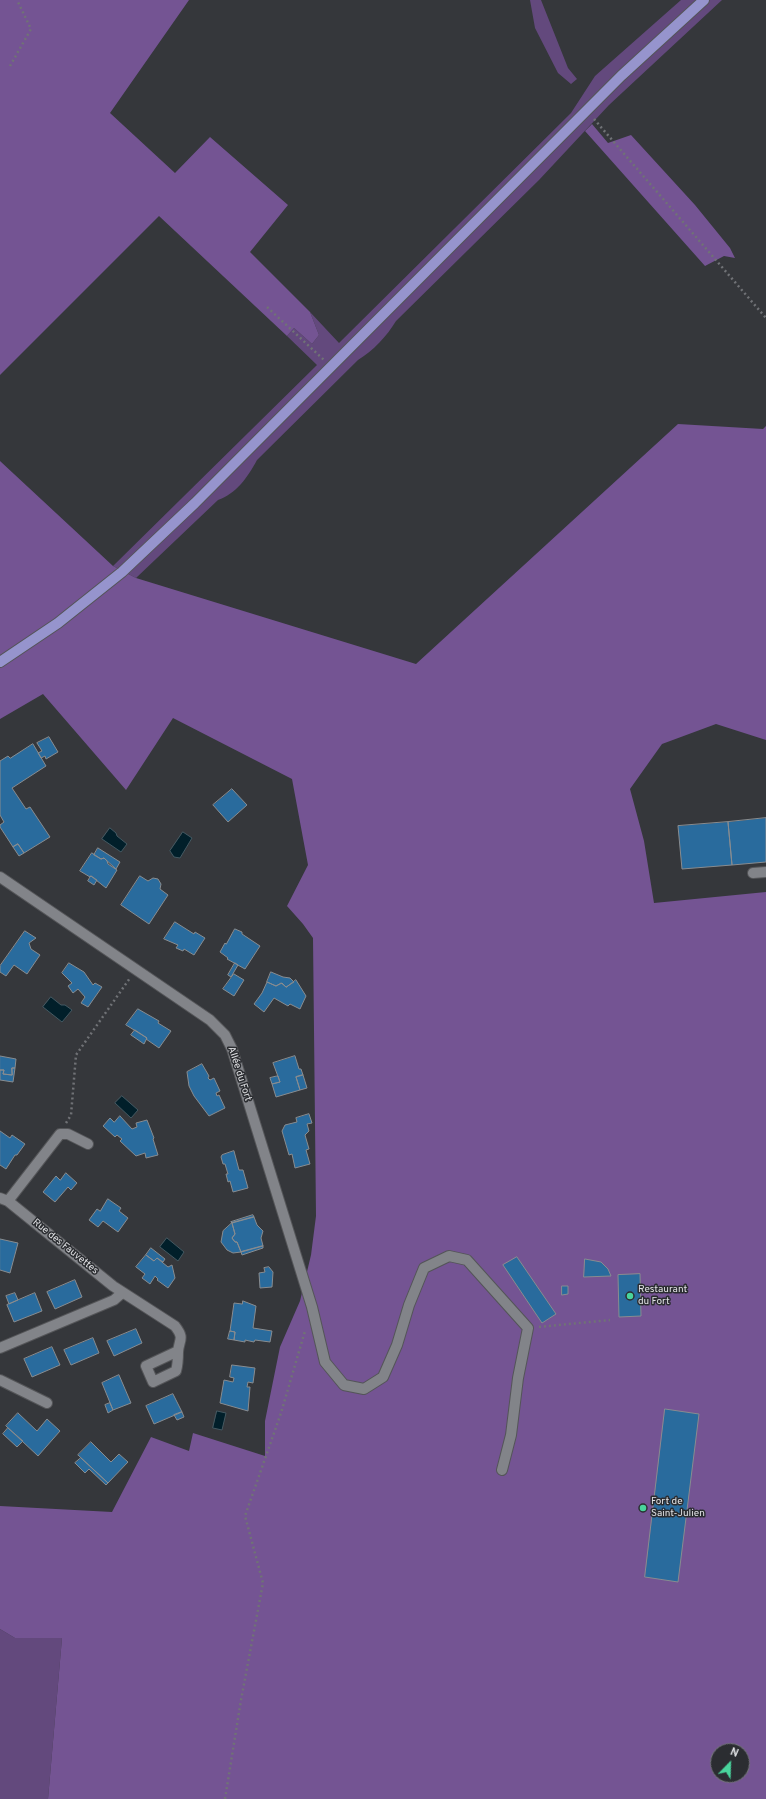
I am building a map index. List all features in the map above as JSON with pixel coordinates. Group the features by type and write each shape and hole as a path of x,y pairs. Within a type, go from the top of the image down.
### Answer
{"main road":[{"path":"0,662 58,623 122,572 196,503 633,65 704,0"}],"street":[{"path":"753,873 766,872"},
{"name":"Allée du Fort","path":"0,877 210,1020 225,1035 232,1049 312,1307 325,1362 344,1384 364,1389 382,1377 397,1345 409,1305 424,1268 450,1256 467,1260 528,1328"},
{"path":"60,1134 68,1134 88,1144"},
{"name":"Rue des Fauvettes","path":"60,1134 4,1200 122,1293 175,1326 180,1333 181,1344 178,1352"},
{"path":"0,1348 114,1300 122,1293"},
{"path":"502,1470 511,1435 518,1378 528,1328"},
{"path":"0,1380 47,1403"}],"path":[{"path":"10,66 32,29 17,0"},
{"path":"587,111 766,318"},
{"path":"266,307 333,366"},
{"path":"60,1134 71,1114 76,1055 136,970"},
{"path":"528,1328 610,1320"},
{"path":"225,1799 241,1700 263,1583 245,1516 281,1413 305,1330"}],"shaded area":[{"path":"0,0 189,0 110,113 175,173 210,137 288,205 250,252 310,312 319,335 312,344 294,328 287,336 159,216 0,375"},
{"path":"530,0 541,0 568,68 577,79 571,84 558,73 535,28"},
{"path":"681,0 722,0 609,105 539,180 396,321 379,343 358,360 257,460 250,473 236,489 218,500 136,578 113,566 317,365 287,336 294,328 312,344 319,335 310,312 339,343 571,113 595,76"},
{"path":"592,124 608,143 631,135 695,205 730,248 735,258 724,256 705,266 585,131"},
{"path":"678,424 763,429 766,426 766,740 716,724 662,744 630,789 644,841 654,903 766,892 766,1799 48,1799 62,1638 15,1638 0,1629 0,1506 112,1512 151,1437 189,1451 193,1433 265,1456 265,1421 280,1347 300,1301 311,1255 316,1216 313,938 287,906 308,865 292,779 173,718 126,790 43,694 0,719 0,461 113,566 136,578 416,664"},
{"path":"0,1629 15,1638 62,1638 48,1799 0,1799"}],"water":[{"path":"110,828 127,844 121,852 102,839"},
{"path":"183,832 192,838 180,858 174,857 170,851"},
{"path":"51,997 61,1005 65,1005 72,1010 62,1022 43,1007"},
{"path":"122,1096 138,1110 131,1118 115,1103"},
{"path":"167,1238 184,1252 178,1261 160,1247"},
{"path":"217,1411 226,1413 222,1430 213,1428"}],"building":[{"path":"49,737 58,752 46,759 45,756 41,758 38,753 42,751 37,743"},
{"path":"33,744 46,766 12,788 26,809 30,807 50,837 24,853 18,844 13,847 0,827 0,825 4,822 0,815 0,761 8,756 10,758"},
{"path":"232,789 247,805 228,822 213,805"},
{"path":"766,818 766,862 732,865 728,822"},
{"path":"728,822 732,865 682,869 678,826"},
{"path":"18,844 24,853 19,856 13,847"},
{"path":"98,848 120,862 116,869 104,858 101,859 94,855"},
{"path":"92,853 101,859 104,858 108,864 117,870 106,888 91,876 90,877 80,871"},
{"path":"91,876 97,880 94,885 88,881"},
{"path":"140,876 148,881 153,878 158,879 161,884 160,889 168,895 149,924 121,905"},
{"path":"175,922 194,934 195,932 205,938 194,955 184,949 183,951 176,948 178,945 164,939"},
{"path":"235,929 242,932 242,934 260,946 245,969 227,959 228,958 220,952"},
{"path":"25,931 36,938 29,943 31,949 40,955 27,974 14,965 6,976 0,972 0,966"},
{"path":"69,963 84,972 93,985 95,983 102,987 88,1007 81,1003 85,997 78,989 73,993 68,986 72,983 62,973"},
{"path":"235,963 238,965 231,977 228,975"},
{"path":"271,972 290,978 294,982 286,987 281,983 276,986 267,982"},
{"path":"234,974 244,980 234,996 223,989"},
{"path":"296,980 306,996 300,1009 290,1004 288,1006 274,998 264,1012 254,1004 262,993 267,982 276,986 282,983 286,987"},
{"path":"138,1009 159,1021 158,1023 171,1031 159,1048 146,1039 147,1038 126,1025"},
{"path":"135,1030 147,1038 144,1044 131,1035"},
{"path":"0,1056 16,1059 15,1068 12,1068 12,1075 3,1074 4,1070 0,1070"},
{"path":"295,1056 299,1069 301,1069 303,1075 296,1077 300,1090 276,1097 272,1084 280,1082 273,1063"},
{"path":"202,1064 209,1076 208,1078 210,1080 214,1078 220,1091 216,1093 217,1096 219,1095 225,1108 209,1116 194,1096 189,1086 187,1072"},
{"path":"12,1068 15,1068 13,1082 0,1080 0,1070 4,1070 3,1074 12,1075"},
{"path":"303,1075 307,1088 300,1090 296,1077"},
{"path":"278,1076 280,1082 272,1084 270,1078"},
{"path":"309,1114 312,1123 307,1124 309,1131 305,1135 309,1149 306,1150 310,1164 295,1168 292,1154 289,1155 282,1131 285,1125 297,1122 296,1118"},
{"path":"120,1116 132,1129 137,1127 136,1123 147,1120 154,1138 153,1139 158,1155 146,1158 145,1153 136,1156 120,1141 122,1139 117,1135 115,1137 103,1126 110,1118 114,1122"},
{"path":"0,1131 10,1138 12,1135 25,1144 17,1155 15,1155 6,1169 0,1165"},
{"path":"234,1151 239,1170 243,1170 248,1188 233,1192 230,1181 228,1182 226,1174 228,1174 225,1164 223,1164 221,1157 222,1155"},
{"path":"66,1173 77,1183 71,1190 68,1187 55,1202 43,1192 56,1176 60,1180"},
{"path":"108,1199 121,1208 119,1211 128,1218 118,1232 103,1221 98,1227 89,1220 97,1209 100,1211"},
{"path":"253,1215 254,1217 231,1222"},
{"path":"254,1217 257,1225 263,1231 261,1238 263,1246 241,1252 237,1242 235,1242 232,1238 235,1234 232,1223"},
{"path":"232,1223 235,1234 232,1238 235,1242 237,1242 241,1252 233,1253 227,1250 221,1242 223,1231"},
{"path":"0,1239 18,1243 10,1273 0,1270"},
{"path":"263,1246 263,1248 242,1255 241,1252"},
{"path":"151,1248 165,1259 163,1262 157,1258 154,1261 146,1255"},
{"path":"146,1255 154,1261 157,1258 168,1267 172,1265 175,1278 168,1288 157,1280 158,1279 155,1276 150,1284 142,1278 145,1274 136,1267"},
{"path":"517,1257 556,1314 542,1323 503,1265"},
{"path":"585,1259 601,1262 608,1269 611,1276 584,1277"},
{"path":"269,1267 273,1272 272,1287 260,1288 259,1273 265,1272 264,1268"},
{"name":"Restaurant du Fort","path":"640,1274 641,1316 619,1317 618,1275"},
{"path":"75,1280 82,1297 55,1309 47,1292"},
{"path":"562,1286 568,1286 568,1294 562,1295"},
{"path":"15,1293 18,1300 9,1304 6,1296"},
{"path":"35,1293 42,1311 14,1322 7,1305"},
{"path":"243,1301 256,1306 253,1328 272,1331 270,1342 255,1340 254,1342 245,1340 245,1342 234,1340 235,1332 230,1331 234,1303 242,1304"},
{"path":"136,1329 142,1343 114,1356 107,1341"},
{"path":"230,1331 235,1332 234,1340 228,1339"},
{"path":"93,1338 99,1353 71,1365 64,1350"},
{"path":"52,1347 60,1365 32,1377 24,1359"},
{"path":"232,1365 255,1368 253,1383 248,1382 247,1387 250,1387 248,1411 220,1403 224,1380 233,1382 234,1378 230,1377"},
{"path":"119,1375 131,1403 113,1410 102,1383"},
{"path":"173,1394 182,1412 154,1424 146,1406"},
{"path":"110,1403 113,1410 108,1413 105,1405"},
{"path":"665,1409 699,1414 678,1582 645,1577"},
{"path":"182,1412 184,1417 177,1420 174,1415"},
{"path":"18,1413 37,1431 47,1419 60,1431 38,1456 6,1426"},
{"path":"8,1428 23,1441 17,1447 3,1434"},
{"path":"91,1442 111,1462 119,1454 128,1462 108,1483 78,1455"},
{"path":"81,1458 108,1483 106,1485 89,1469 85,1473 75,1463"}],"place":[{"name":"Restaurant du Fort","path":"630,1296"},
{"name":"Fort de Saint-Julien","path":"643,1508"}]}
